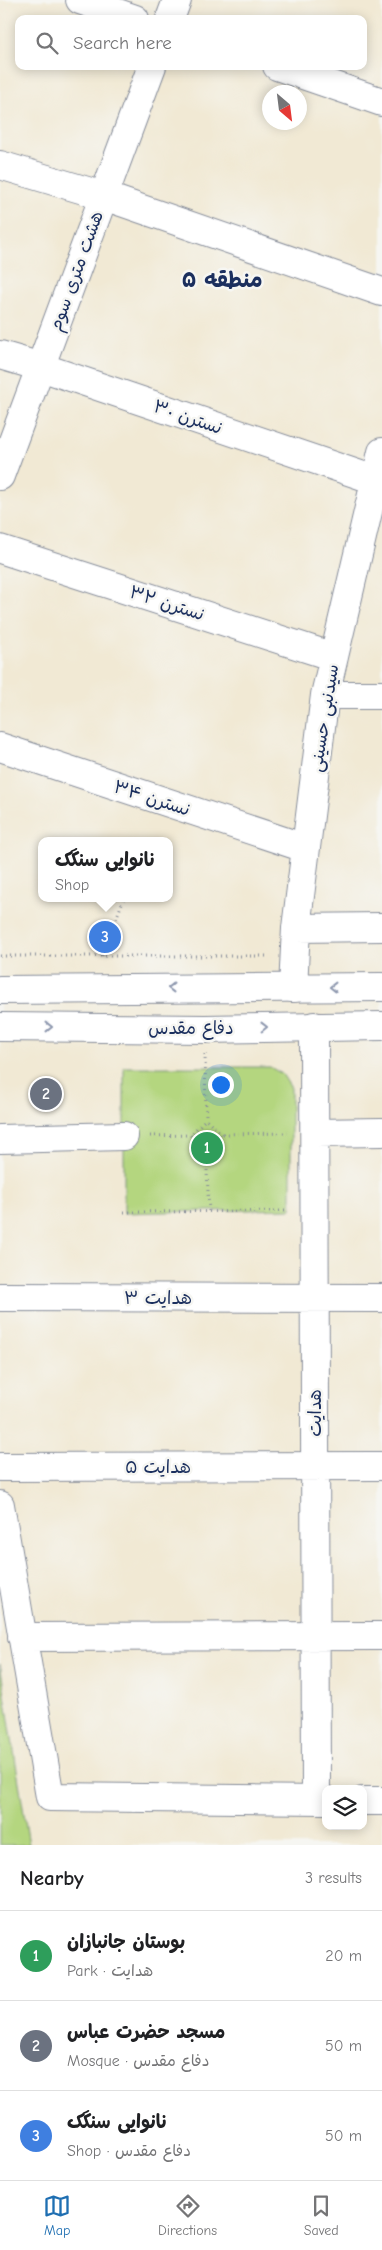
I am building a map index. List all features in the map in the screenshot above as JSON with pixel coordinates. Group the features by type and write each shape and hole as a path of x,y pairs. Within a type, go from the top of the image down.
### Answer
{"street":[{"path":"80,0 123,15"},
{"path":"171,15 177,0"},
{"name":"هشت متری سوم","path":"0,476 151,70"},
{"path":"288,70 382,102"},
{"path":"0,165 104,196 382,292"},
{"name":"نسترن ۳۰","path":"0,355 379,480"},
{"name":"سیدنبی حسینی","path":"293,988 296,928 325,695 379,480 382,452"},
{"name":"نسترن ۳۲","path":"0,549 334,657"},
{"path":"325,695 382,695"},
{"name":"نسترن ۳۴","path":"0,747 305,848"},
{"path":"296,928 382,927"},
{"path":"0,990 382,987"},
{"name":"هدایت","path":"314,1026 316,1636 321,1800"},
{"name":"دفاع مقدس","path":"0,1027 205,1029 382,1026"},
{"path":"315,1133 382,1132"},
{"path":"0,1140 124,1136"},
{"name":"هدایت ۳","path":"0,1297 382,1298"},
{"name":"هدایت ۵","path":"0,1467 382,1466"},
{"path":"0,1504 50,1798 321,1800"},
{"path":"22,1637 382,1636"},
{"path":"367,1801 382,1801"}],"path":[{"path":"102,956 122,902"},
{"path":"0,956 294,956"},
{"path":"190,1135 206,1119 205,1029"},
{"path":"206,1119 222,1134 315,1133"},
{"path":"206,1150 222,1134"},
{"path":"124,1136 190,1135 206,1150 208,1212"},
{"path":"124,1212 315,1210"}],"green space":[{"path":"124,1067 270,1067 282,1074 291,1088 291,1209 124,1213"},
{"path":"0,1664 29,1845 0,1845"}],"place":[{"name":"نانوایی سنگک","path":"105,937"},
{"name":"مسجد حضرت عباس","path":"46,1094"},
{"name":"بوستان جانبازان","path":"207,1148"}],"district":[{"name":"منطقه ۵","path":"222,279"}]}
